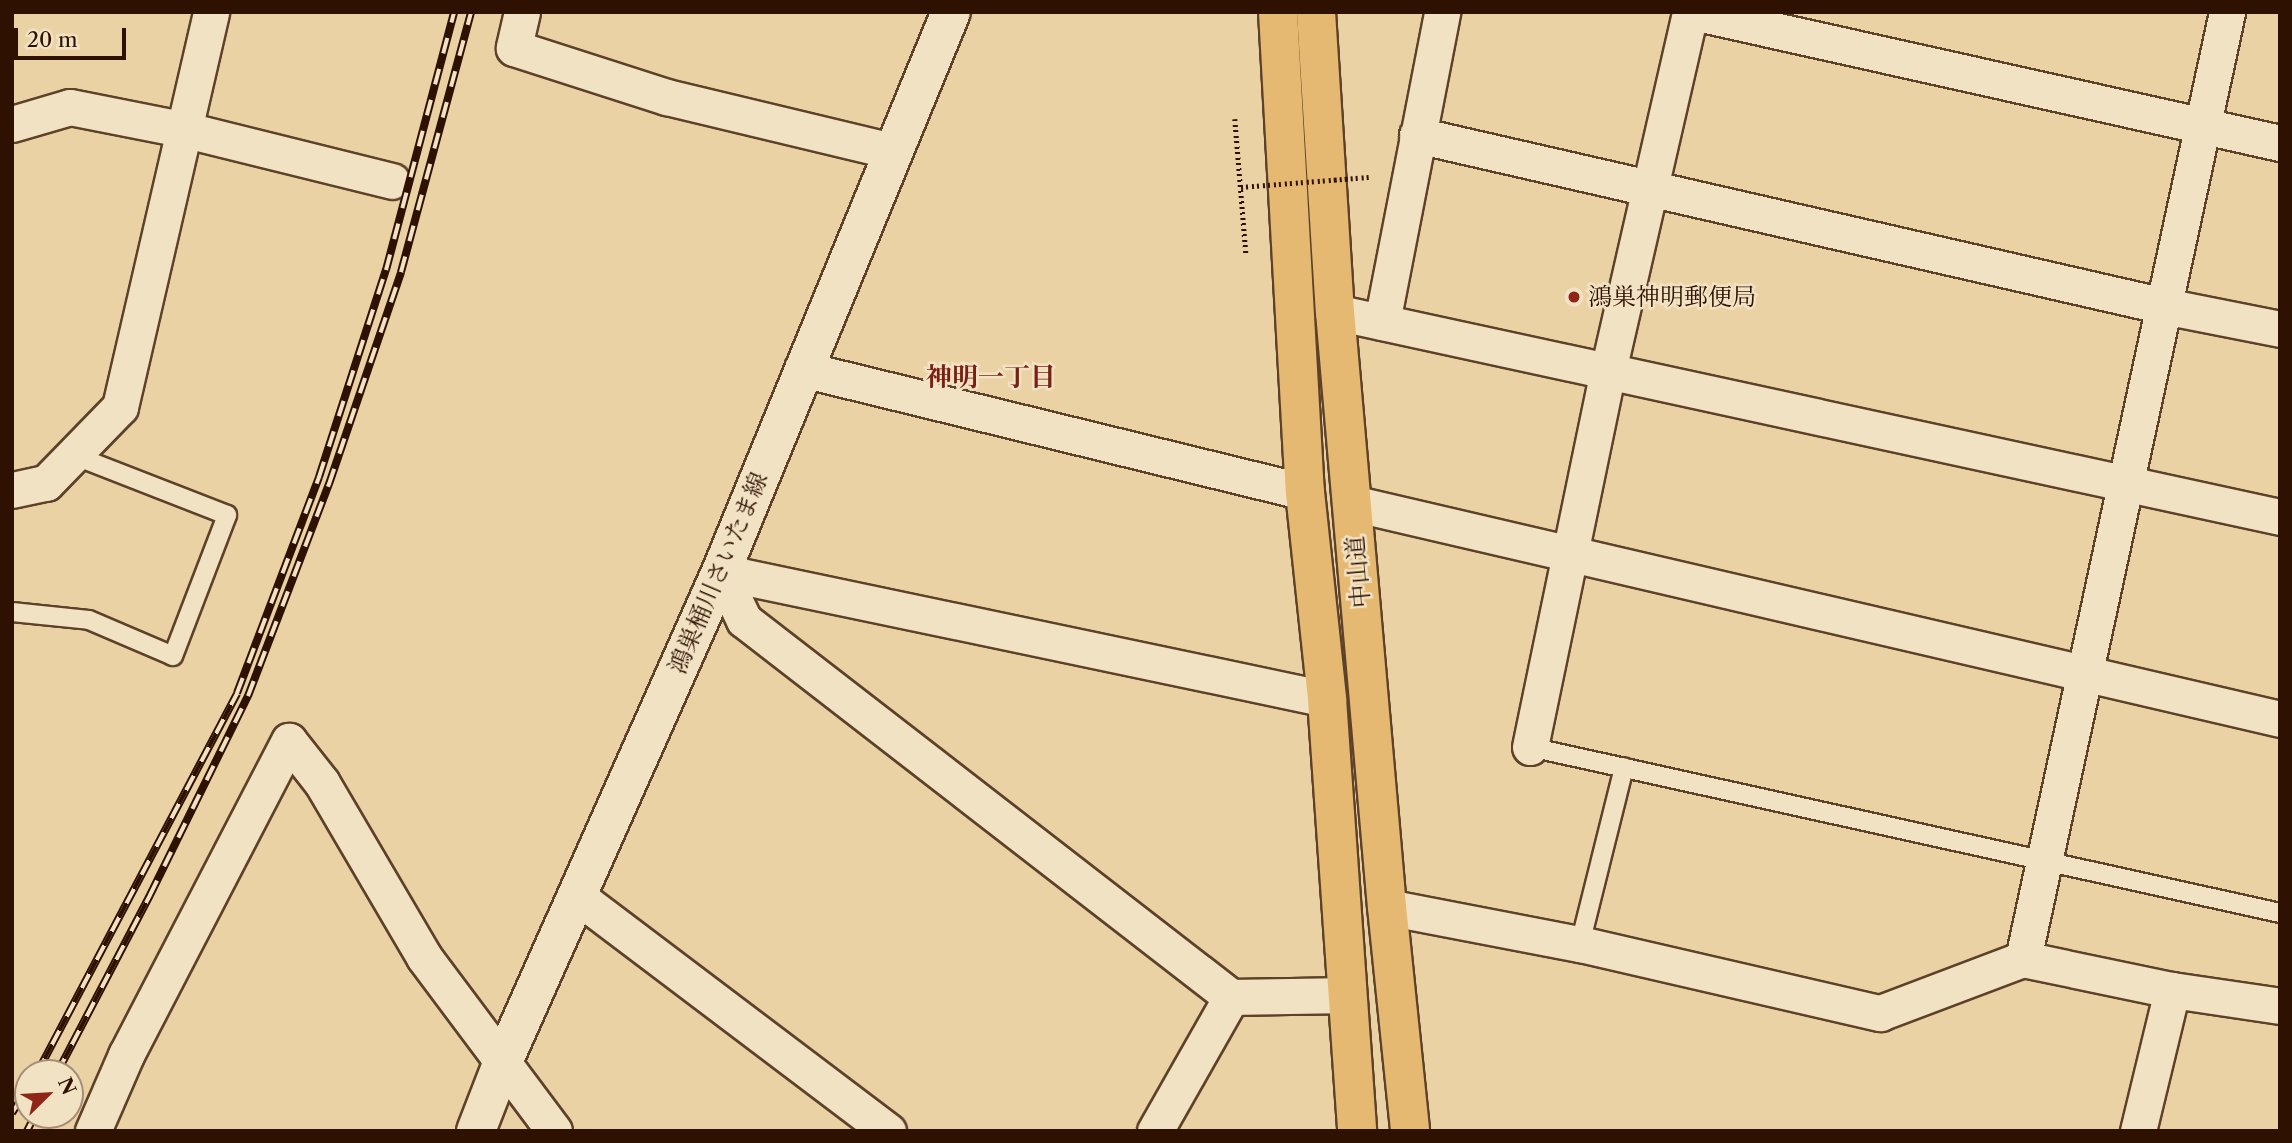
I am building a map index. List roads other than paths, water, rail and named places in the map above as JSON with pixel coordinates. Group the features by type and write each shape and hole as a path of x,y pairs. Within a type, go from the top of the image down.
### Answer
{"highway":[{"name":"中山道","path":"1278,12 1306,492 1327,699 1357,1131"},
{"name":"中山道","path":"1316,12 1335,312 1387,907 1410,1131"}],"main road":[{"name":"鴻巣桶川さいたま線","path":"476,1131 502,1064 721,572 802,369 951,12"}],"street":[{"path":"12,490 46,482 120,407 187,130 212,12"},
{"path":"522,12 514,48 667,97 892,151"},
{"path":"1382,322 1442,12"},
{"path":"1531,747 1608,371 1692,12 2280,143"},
{"path":"2023,959 2227,12"},
{"path":"12,124 70,107 187,130 392,181"},
{"path":"1417,135 2164,306 2280,329"},
{"path":"1335,312 2280,517"},
{"path":"802,369 1306,492"},
{"path":"1352,503 1570,556 2280,719"},
{"path":"721,572 1327,699"},
{"path":"721,572 744,620 1231,997 1348,995"},
{"path":"93,1131 126,1055 289,741 322,783 424,957 554,1131"},
{"path":"577,896 888,1131"},
{"path":"1387,907 1580,944 1881,1013 2023,959 2172,990 2280,1006"},
{"path":"2138,1131 2172,990"},
{"path":"1155,1131 1231,997"}],"lane":[{"path":"12,612 89,620 173,656 227,515 73,455"},
{"path":"1531,747 2280,913"},
{"path":"1580,944 1624,767"}],"railway":[{"path":"44,1059 237,693 319,477 386,270 454,12"},
{"path":"64,1059 150,895 248,696 329,484 401,272 471,12"}],"place":[{"name":"鴻巣神明郵便局","path":"1574,297"}],"district":[{"name":"神明一丁目","path":"991,378"}]}
